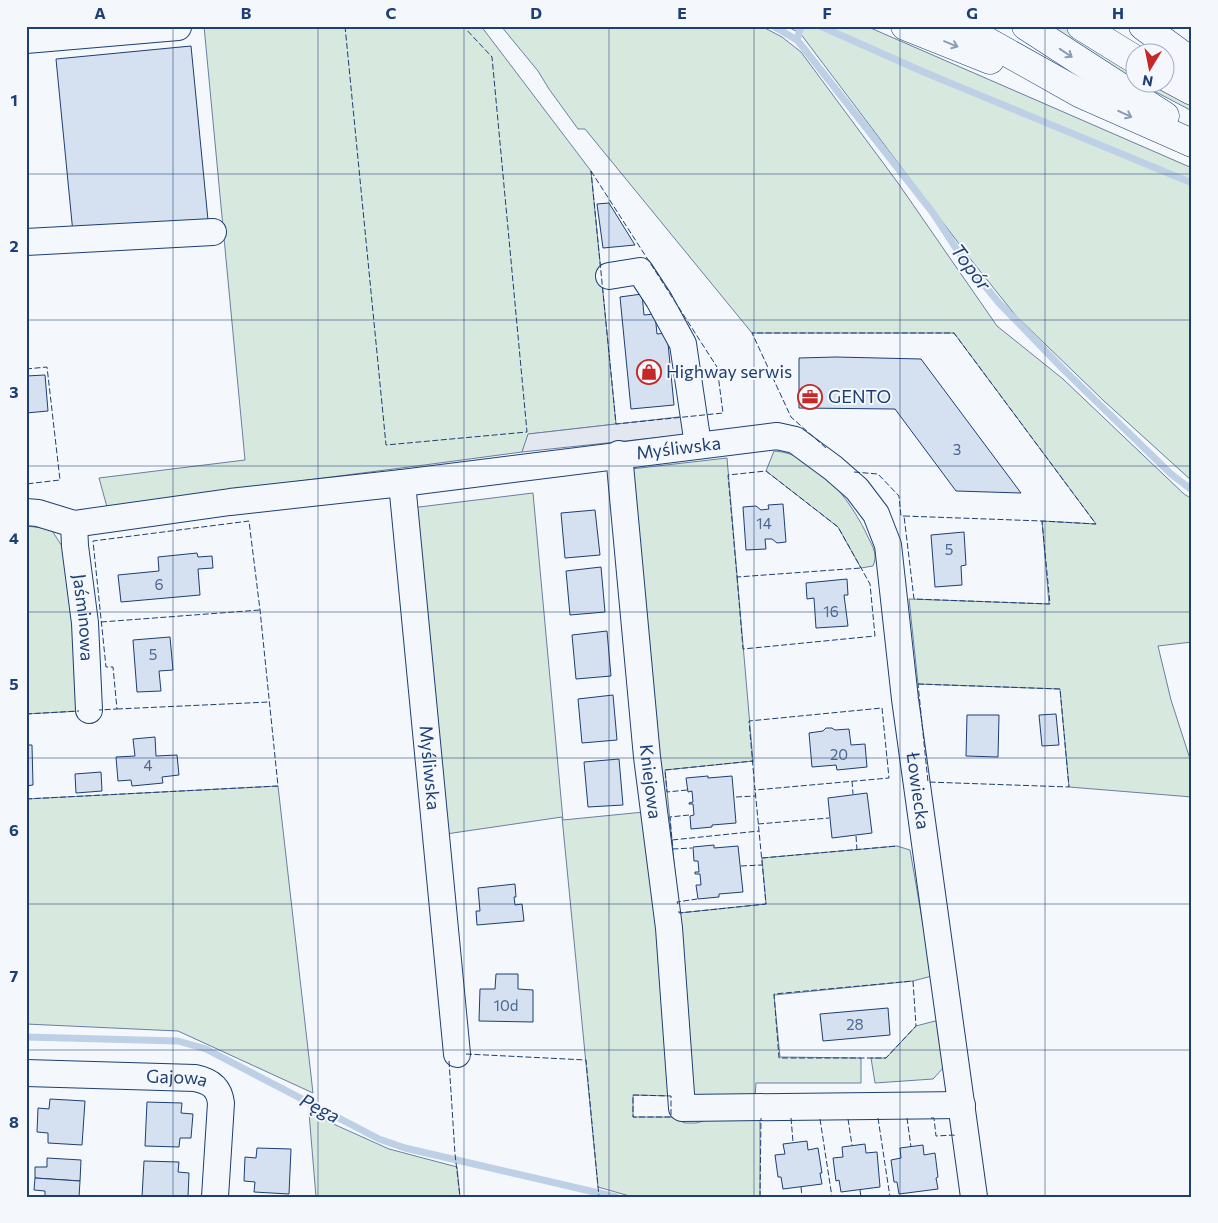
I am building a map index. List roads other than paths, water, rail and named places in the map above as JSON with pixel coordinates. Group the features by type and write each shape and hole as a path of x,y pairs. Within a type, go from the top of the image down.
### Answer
{"main road":[{"path":"906,26 1081,94 1192,143"},
{"path":"960,26 1081,94"},
{"path":"1026,26 1192,133"},
{"path":"1081,26 1126,54"},
{"path":"1143,26 1192,62"},
{"path":"1176,83 1192,91"}],"street":[{"path":"26,40 178,27"},
{"path":"26,242 213,232"},
{"path":"609,276 640,271 659,300 683,344 698,445"},
{"name":"Myśliwska","path":"26,512 38,513 74,524 230,502 402,483 619,454 776,436"},
{"name":"Łowiecka","path":"776,436 795,440 833,468 857,489 876,514 888,545 905,699 974,1197"},
{"name":"Kniejowa","path":"619,454 647,757 670,928 682,1108 962,1105"},
{"name":"Myśliwska","path":"402,483 457,1054"},
{"name":"Jaśminowa","path":"74,524 85,623 89,710"},
{"name":"Gajowa","path":"26,1072 195,1078 204,1080 214,1086 220,1094 221,1103 215,1197"}],"waterway":[{"name":"Topór","path":"773,26 797,40 802,46 933,213 963,259 999,303 1063,369 1171,474 1192,490"},
{"path":"797,40 801,26"},
{"path":"820,26 926,73 1192,183"},
{"name":"Pęga","path":"26,1037 178,1041 206,1049 379,1139 405,1148 616,1197"}],"place":[{"name":"Highway serwis","path":"649,372"},
{"name":"GENTO","path":"810,397"}]}
